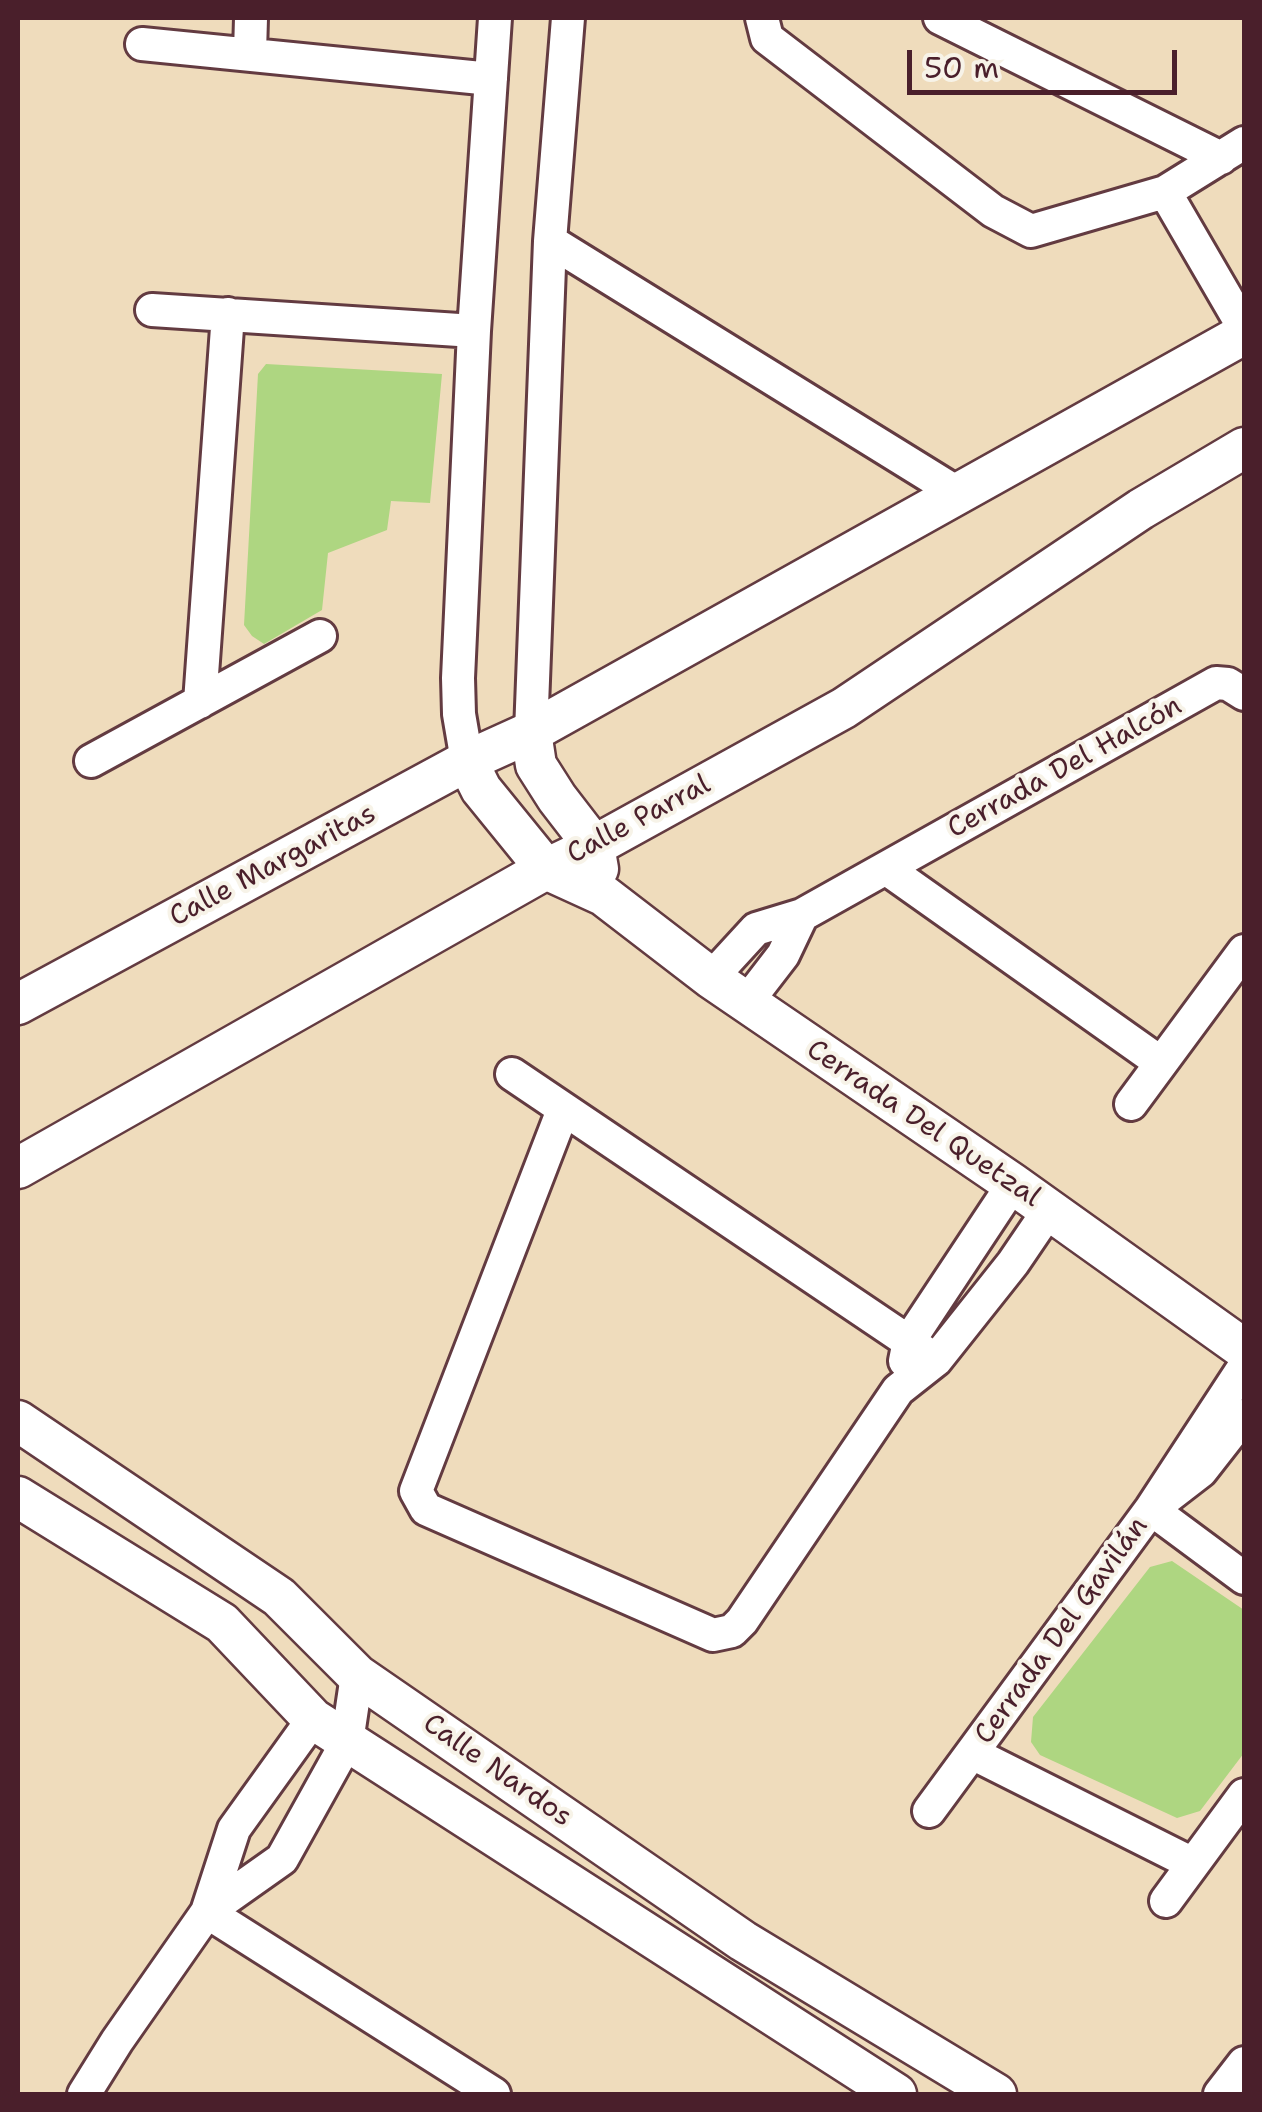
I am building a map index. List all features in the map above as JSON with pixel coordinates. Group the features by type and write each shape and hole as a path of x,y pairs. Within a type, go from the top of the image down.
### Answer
{"street":[{"path":"250,53 251,18"},
{"path":"495,18 474,331 459,714 467,761 481,789 546,869"},
{"path":"568,18 550,241 531,732 536,765 594,846 603,895"},
{"path":"762,18 767,38 993,211 1030,231 1165,192 1233,150"},
{"path":"940,18 1233,150"},
{"path":"142,44 490,79"},
{"path":"1165,192 1244,331"},
{"path":"550,241 960,494"},
{"path":"152,310 474,331"},
{"path":"200,702 228,314"},
{"name":"Calle Margaritas","path":"18,1004 467,761 531,732 1244,331"},
{"name":"Calle Parral","path":"18,1168 546,869 844,708 1141,509 1244,448"},
{"path":"91,761 320,636"},
{"name":"Cerrada Del Halcón","path":"711,978 756,929 802,916 1216,683 1228,684 1244,694"},
{"name":"Cerrada Del Quetzal","path":"546,869 603,895 746,1003 1014,1184 1244,1349"},
{"path":"887,869 1161,1063"},
{"path":"746,1003 783,955 802,916"},
{"path":"1131,1104 1244,951"},
{"path":"512,1074 923,1351"},
{"path":"563,1110 416,1490 426,1509 700,1632 723,1636 742,1620 898,1390 1014,1184"},
{"path":"923,1351 1013,1263 1049,1210"},
{"name":"Cerrada Del Gavilán","path":"929,1812 1151,1510 1244,1368"},
{"name":"Cerrada Del Gavilán","path":"1151,1510 1201,1471 1244,1416"},
{"name":"Calle Nardos","path":"18,1421 279,1597 357,1675 743,1941 996,2094"},
{"name":"Calle Nardos","path":"18,1497 222,1623 313,1718 348,1742 896,2094"},
{"name":"Cerrada Del Gavilán","path":"1151,1510 1244,1578"},
{"path":"208,1912 282,1858 348,1742 357,1675"},
{"path":"84,2094 208,1912 234,1829 313,1718"},
{"name":"Cerrada Del Gavilán","path":"972,1753 1193,1864"},
{"path":"1166,1902 1244,1795"},
{"path":"208,1912 494,2094"},
{"path":"1220,2094 1244,2062"}],"green space":[{"path":"266,364 442,374 430,503 391,501 387,530 328,553 322,610 264,644 244,625 258,374"},
{"path":"1172,1561 1244,1610 1244,1753 1200,1811 1177,1818 1040,1755 1031,1742 1033,1717 1150,1567"}]}
